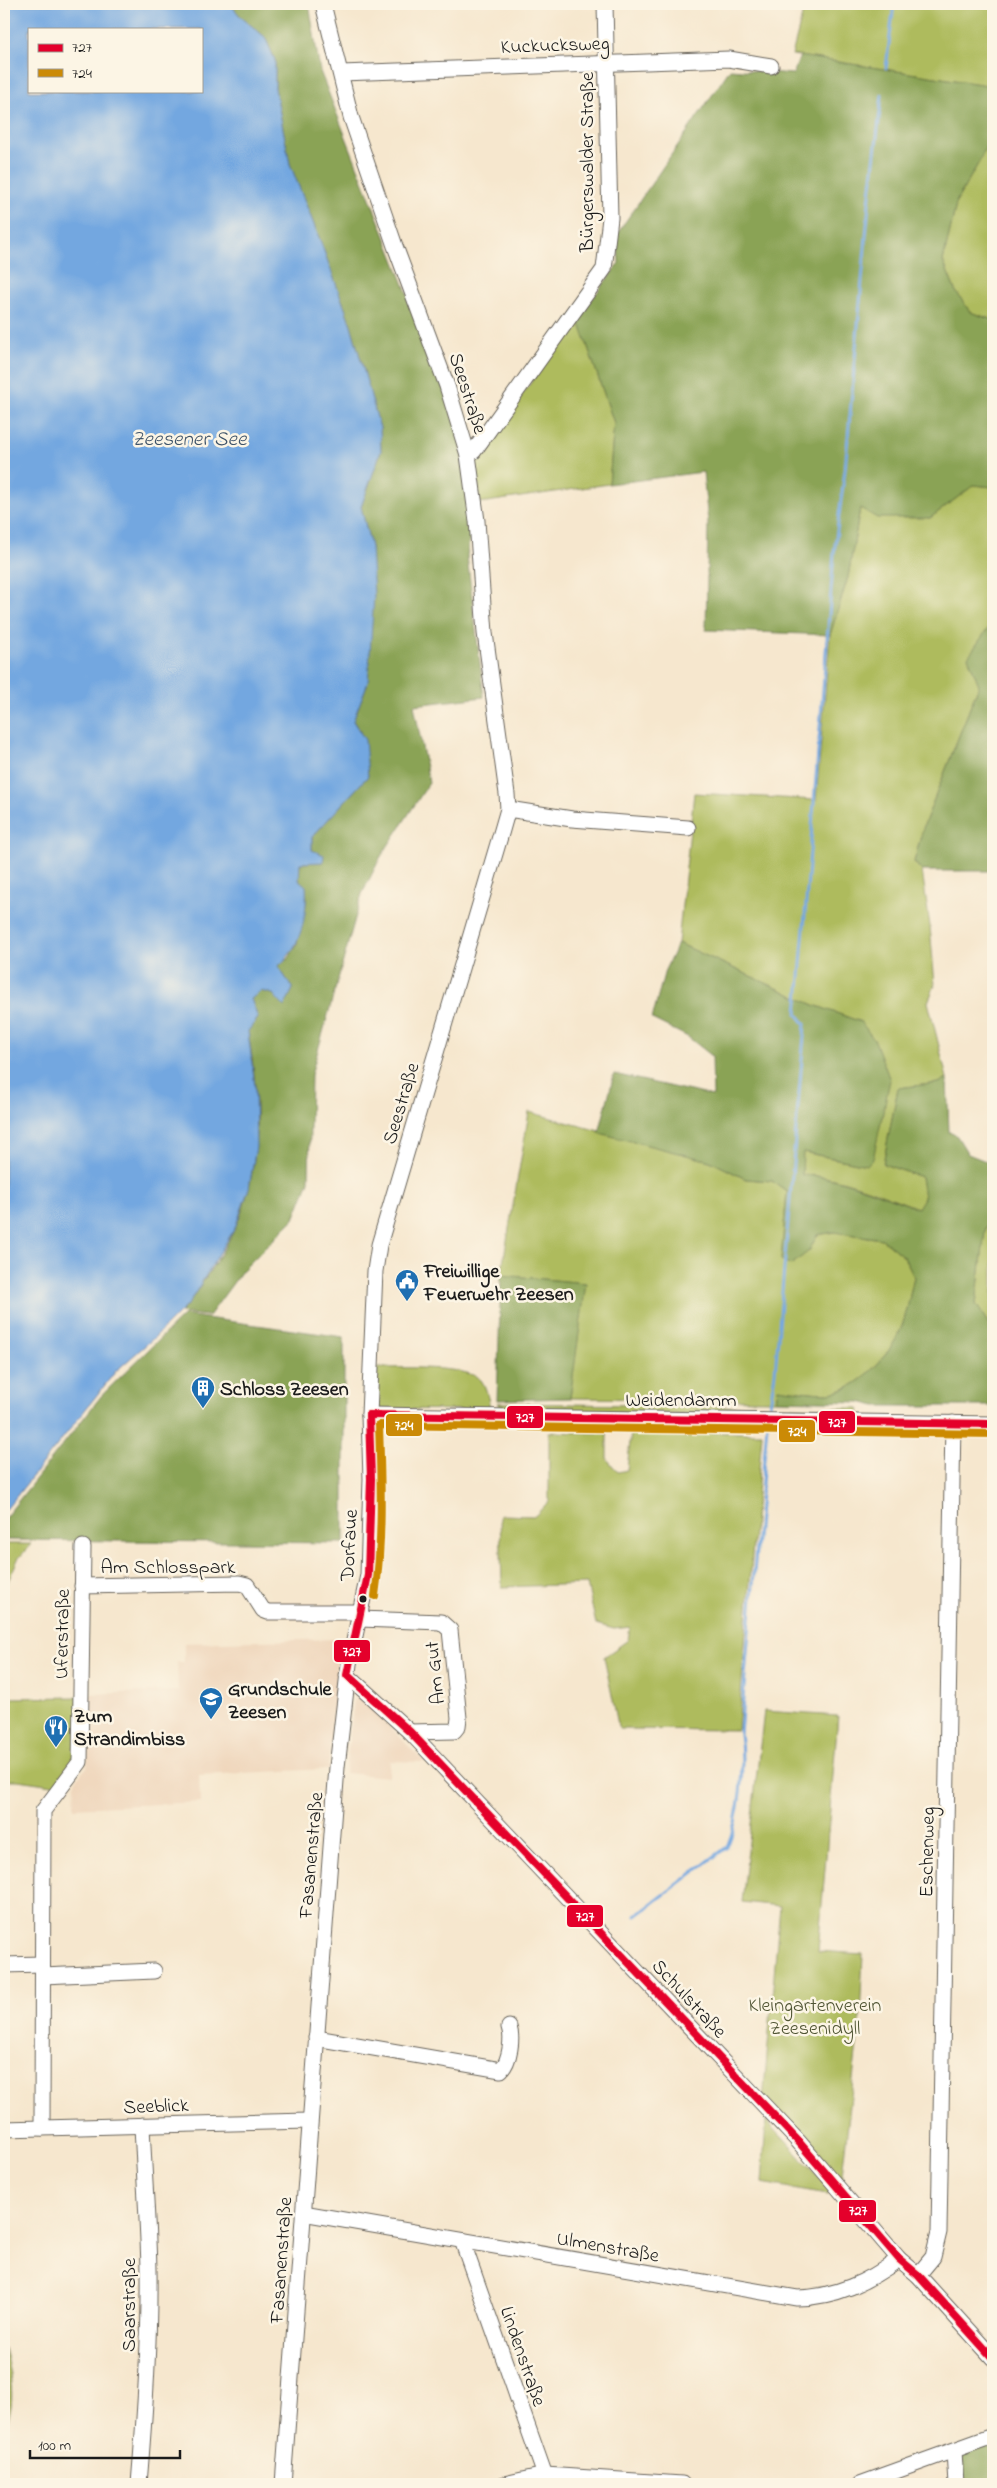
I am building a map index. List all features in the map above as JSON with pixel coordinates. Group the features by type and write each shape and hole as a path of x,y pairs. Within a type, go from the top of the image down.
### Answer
{"street":[{"name":"Seestraße","path":"323,4 342,73 351,117 394,246 447,386 468,455 477,521 485,633 502,747 508,809 379,1245 375,1271 369,1415"},
{"name":"Bürgerswalder Straße","path":"468,455 474,451 604,269 610,218 605,4"},
{"name":"Kuckucksweg","path":"342,73 729,59 771,66"},
{"path":"508,809 572,819 688,828"},
{"name":"Weidendamm","path":"369,1415 768,1419 993,1424"},
{"name":"Dorfaue","path":"347,1675 367,1586 371,1479 369,1415"},
{"name":"Eschenweg","path":"918,2275 938,2245 939,2232 953,1423"},
{"name":"Uferstraße","path":"42,2128 43,1811 80,1762 82,1547"},
{"name":"Am Schlosspark","path":"82,1586 239,1584 246,1585 263,1610 268,1612 360,1615"},
{"name":"Am Gut","path":"360,1615 441,1622 450,1630 458,1726 454,1731 410,1732"},
{"name":"Schulstraße","path":"347,1675 410,1732 798,2141 899,2259 918,2275 993,2358"},
{"name":"Fasanenstraße","path":"282,2484 329,1856 347,1675"},
{"path":"4,1965 43,1970 154,1971"},
{"path":"316,2038 502,2070 506,2063 512,2034 509,2027"},
{"name":"Seeblick","path":"4,2129 309,2121"},
{"name":"Saarstraße","path":"139,2484 147,2388 149,2321 149,2270 142,2125"},
{"name":"Ulmenstraße","path":"303,2213 797,2298 817,2297 846,2290 899,2259"},
{"name":"Lindenstraße","path":"465,2241 464,2246 546,2480"},
{"path":"860,2484 993,2436"},
{"path":"954,2451 956,2484"},
{"path":"504,2484 546,2480 682,2484"}],"shaded area":[{"name":"Grundschule Zeesen","path":"340,1639 328,1769 199,1775 200,1802 74,1808 75,1781 87,1767 90,1694 178,1691 177,1662 184,1662 184,1643"},
{"name":"Grundschule Zeesen","path":"360,1696 424,1762 390,1761 389,1777 345,1773 354,1700"}],"green space":[{"path":"230,4 309,4 320,71 469,450 475,503 467,556 484,697 414,705 429,783 380,858 362,894 311,1075 309,1181 294,1219 242,1271 209,1316 180,1313 189,1303 230,1238 244,1205 250,1181 256,1131 256,1106 255,1081 248,1031 258,1018 251,999 261,991 273,994 284,1006 293,989 278,966 289,958 297,944 307,898 298,880 300,863 323,862 312,850 312,837 368,776 360,730 353,721 368,682 370,640 371,547 361,507 381,451 380,428 351,325 290,164 275,88 275,60 265,37 241,17"},
{"path":"805,4 993,4 993,86 792,55"},
{"path":"800,56 993,86 993,132 979,162 957,200 943,261 955,290 970,312 993,320 993,487 974,485 930,518 877,518 860,508 848,577 830,635 706,630 708,522 703,472 609,484 614,423 578,318 619,263 617,234 730,69 793,74"},
{"path":"993,132 993,320 970,312 955,290 943,261 957,200 979,162"},
{"path":"578,318 614,423 609,484 480,503 475,459"},
{"path":"974,485 993,487 993,621 979,685 924,825 914,862 922,871 930,926 935,985 928,1002 947,1078 939,1083 898,1088 883,1164 921,1177 925,1198 918,1208 845,1182 830,1178 802,1175 802,1152 867,1165 861,1022 814,1005 678,943 694,793 816,800 830,635 848,577 860,508 930,518"},
{"path":"993,621 993,871 922,871 914,862 924,825 979,685 968,657"},
{"path":"678,943 814,1005 861,1022 875,1041 890,1080 873,1159 867,1165 803,1152 802,1175 817,1176 861,1187 918,1208 924,1198 921,1177 883,1164 898,1088 939,1083 947,1078 949,1132 957,1136 968,1154 988,1162 993,1171 993,1201 985,1231 976,1304 993,1331 993,1406 876,1406 860,1402 776,1400 778,1388 822,1393 839,1391 851,1386 873,1369 891,1347 902,1326 914,1277 904,1257 882,1239 834,1232 817,1235 809,1251 791,1265 781,1260 787,1191 772,1181 746,1179 710,1161 599,1133 614,1074 713,1096 712,1056 688,1037 652,1019 665,970"},
{"path":"529,1112 710,1161 746,1179 772,1181 787,1191 781,1260 809,1251 817,1235 834,1232 882,1239 904,1257 914,1277 904,1320 891,1347 873,1369 862,1378 851,1386 828,1393 778,1389 776,1400 570,1398 585,1283 501,1275"},
{"path":"993,1201 993,1331 976,1304 985,1230"},
{"path":"501,1275 586,1283 570,1398 497,1400"},
{"path":"184,1315 344,1337 344,1543 4,1540 4,1519 102,1395"},
{"path":"377,1368 432,1368 473,1375 481,1380 485,1387 490,1410 376,1409"},
{"path":"498,1403 764,1407 763,1416 503,1411"},
{"path":"773,1408 860,1409 859,1415 772,1416"},
{"path":"549,1432 607,1433 607,1459 618,1472 627,1470 631,1432 762,1433 738,1730 619,1729 604,1657 628,1640 630,1627 614,1629 596,1624 587,1584 502,1587 500,1515 535,1516 549,1501"},
{"path":"4,1544 31,1544 18,1559 4,1590"},
{"path":"80,1697 80,1761 60,1786 4,1780 4,1698"},
{"name":"Kleingartenverein Zeesenidyll","path":"764,1711 838,1716 818,1951 863,1954 860,2018 841,2184 763,2102 780,1906 742,1902"},
{"path":"766,2120 831,2190 828,2194 762,2183"},
{"path":"4,2348 11,2379 12,2400 4,2430"},
{"path":"993,2436 993,2484 956,2484 954,2451"}],"water":[{"name":"Zeesener See","path":"4,4 230,4 241,17 265,37 275,60 275,88 290,164 351,325 380,428 381,451 361,507 371,547 374,596 368,682 353,721 365,740 368,776 312,837 312,850 324,855 323,862 300,863 299,880 306,886 306,908 297,940 286,959 278,966 293,989 284,1007 273,994 261,991 251,999 258,1018 248,1031 255,1087 256,1147 249,1188 235,1228 189,1303 156,1336 116,1371 4,1512"}],"waterway":[{"path":"886,68 894,4"},
{"path":"768,1417 775,1373 805,1024 797,1014 834,553 845,470 869,203 882,95"},
{"path":"636,1916 727,1847 735,1821 742,1775 740,1733 767,1425"}],"transit line":[{"name":"727","path":"369,1415 371,1479 368,1575 347,1675 410,1732 798,2141 899,2259 918,2275 993,2358"},
{"name":"727","path":"369,1415 993,1424"},
{"name":"724","path":"375,1596 380,1532 379,1425 993,1434"}],"place":[{"name":"Freiwillige Feuerwehr Zeesen","path":"407,1302"},
{"name":"Schloss Zeesen","path":"203,1409"},
{"name":"Grundschule Zeesen","path":"211,1720"},
{"name":"Zum Strandimbiss","path":"56,1748"}]}
